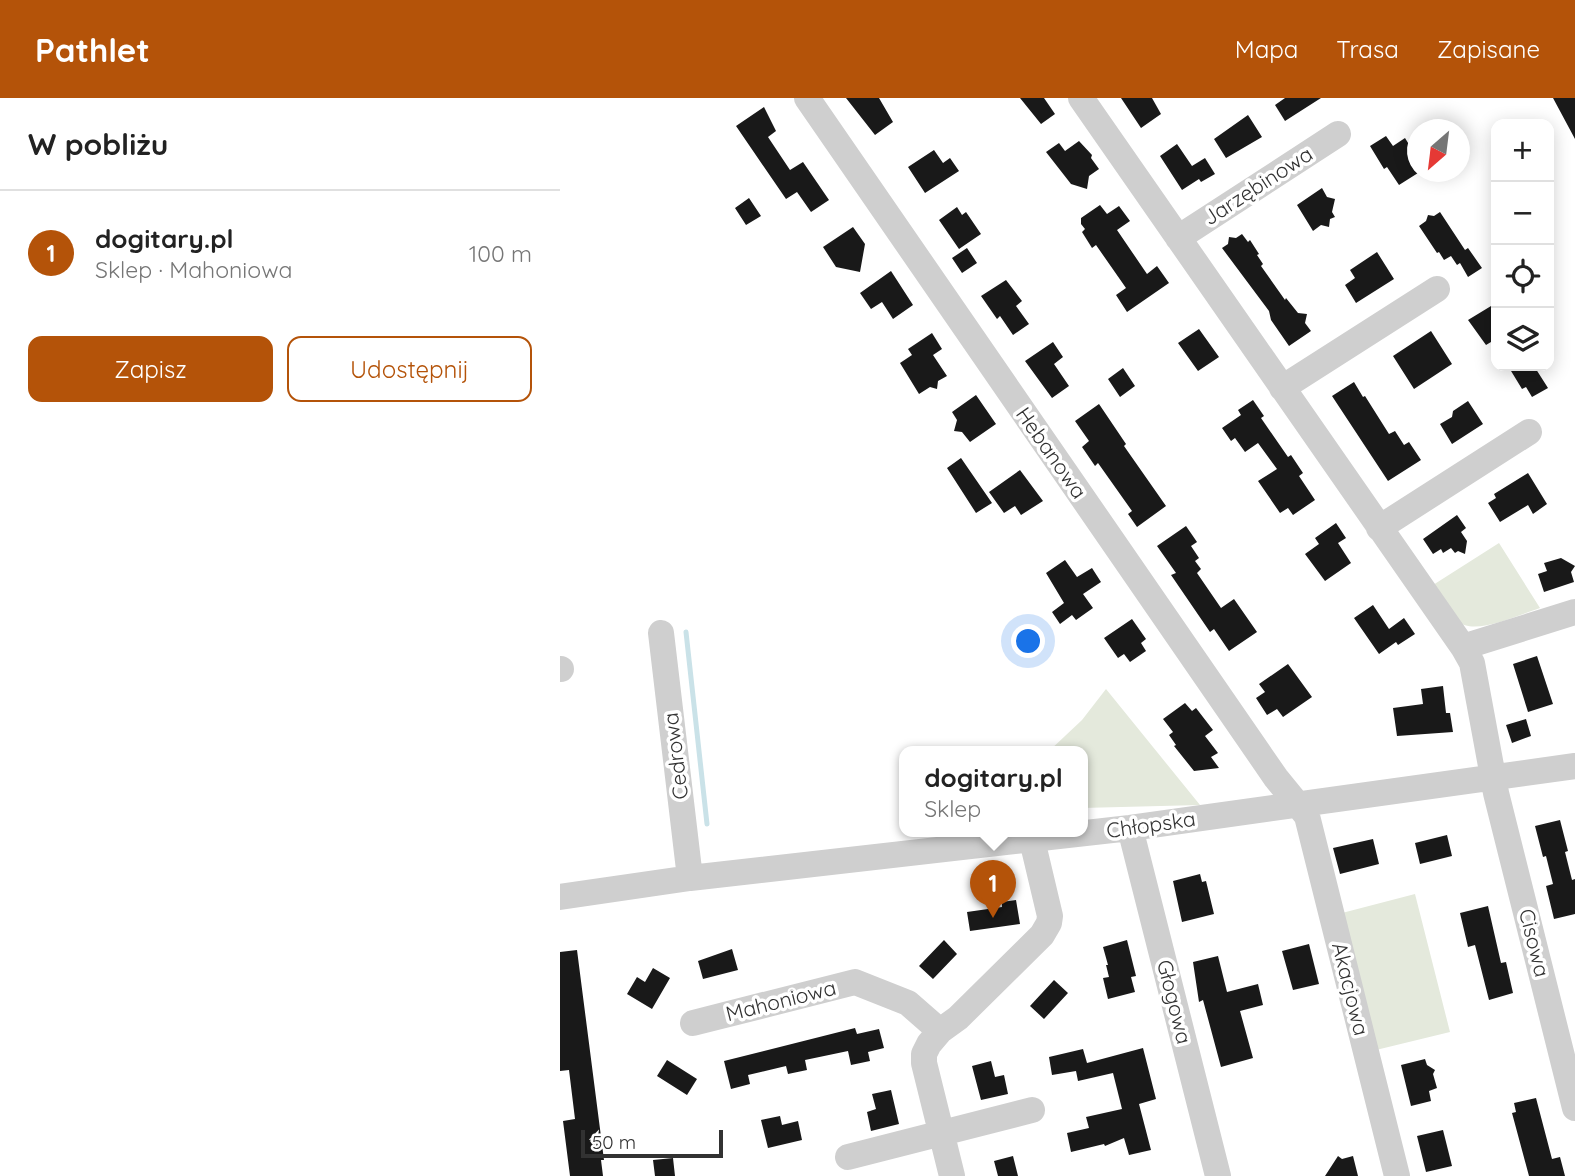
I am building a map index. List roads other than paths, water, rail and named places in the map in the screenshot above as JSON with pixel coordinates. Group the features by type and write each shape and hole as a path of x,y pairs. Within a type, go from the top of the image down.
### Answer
{"street":[{"name":"Hebanowa","path":"807,98 1276,778 1299,805"},
{"path":"1081,98 1463,647 1472,663 1493,778"},
{"name":"Jarzębinowa","path":"1178,238 1338,134"},
{"path":"1282,388 1437,289"},
{"path":"1379,528 1529,432"},
{"path":"1463,647 1575,612"},
{"name":"Cedrowa","path":"661,633 690,878"},
{"name":"Chłopska","path":"1088,833 1575,766"},
{"name":"Cisowa","path":"1493,778 1575,1108"},
{"name":"Akacjowa","path":"1299,805 1307,816 1397,1176"},
{"name":"Głogowa","path":"1130,828 1218,1176"},
{"name":"Chłopska","path":"560,897 690,878 1056,837"},
{"path":"952,1176 924,1054 940,1031 958,1018 1042,935 1049,923 1050,916 1032,840"},
{"name":"Mahoniowa","path":"693,1023 855,982 908,1003 940,1031"},
{"path":"848,1157 1032,1110"}],"waterway":[{"path":"686,632 707,824"}],"place":[{"name":"dogitary.pl","path":"993,918"}]}
